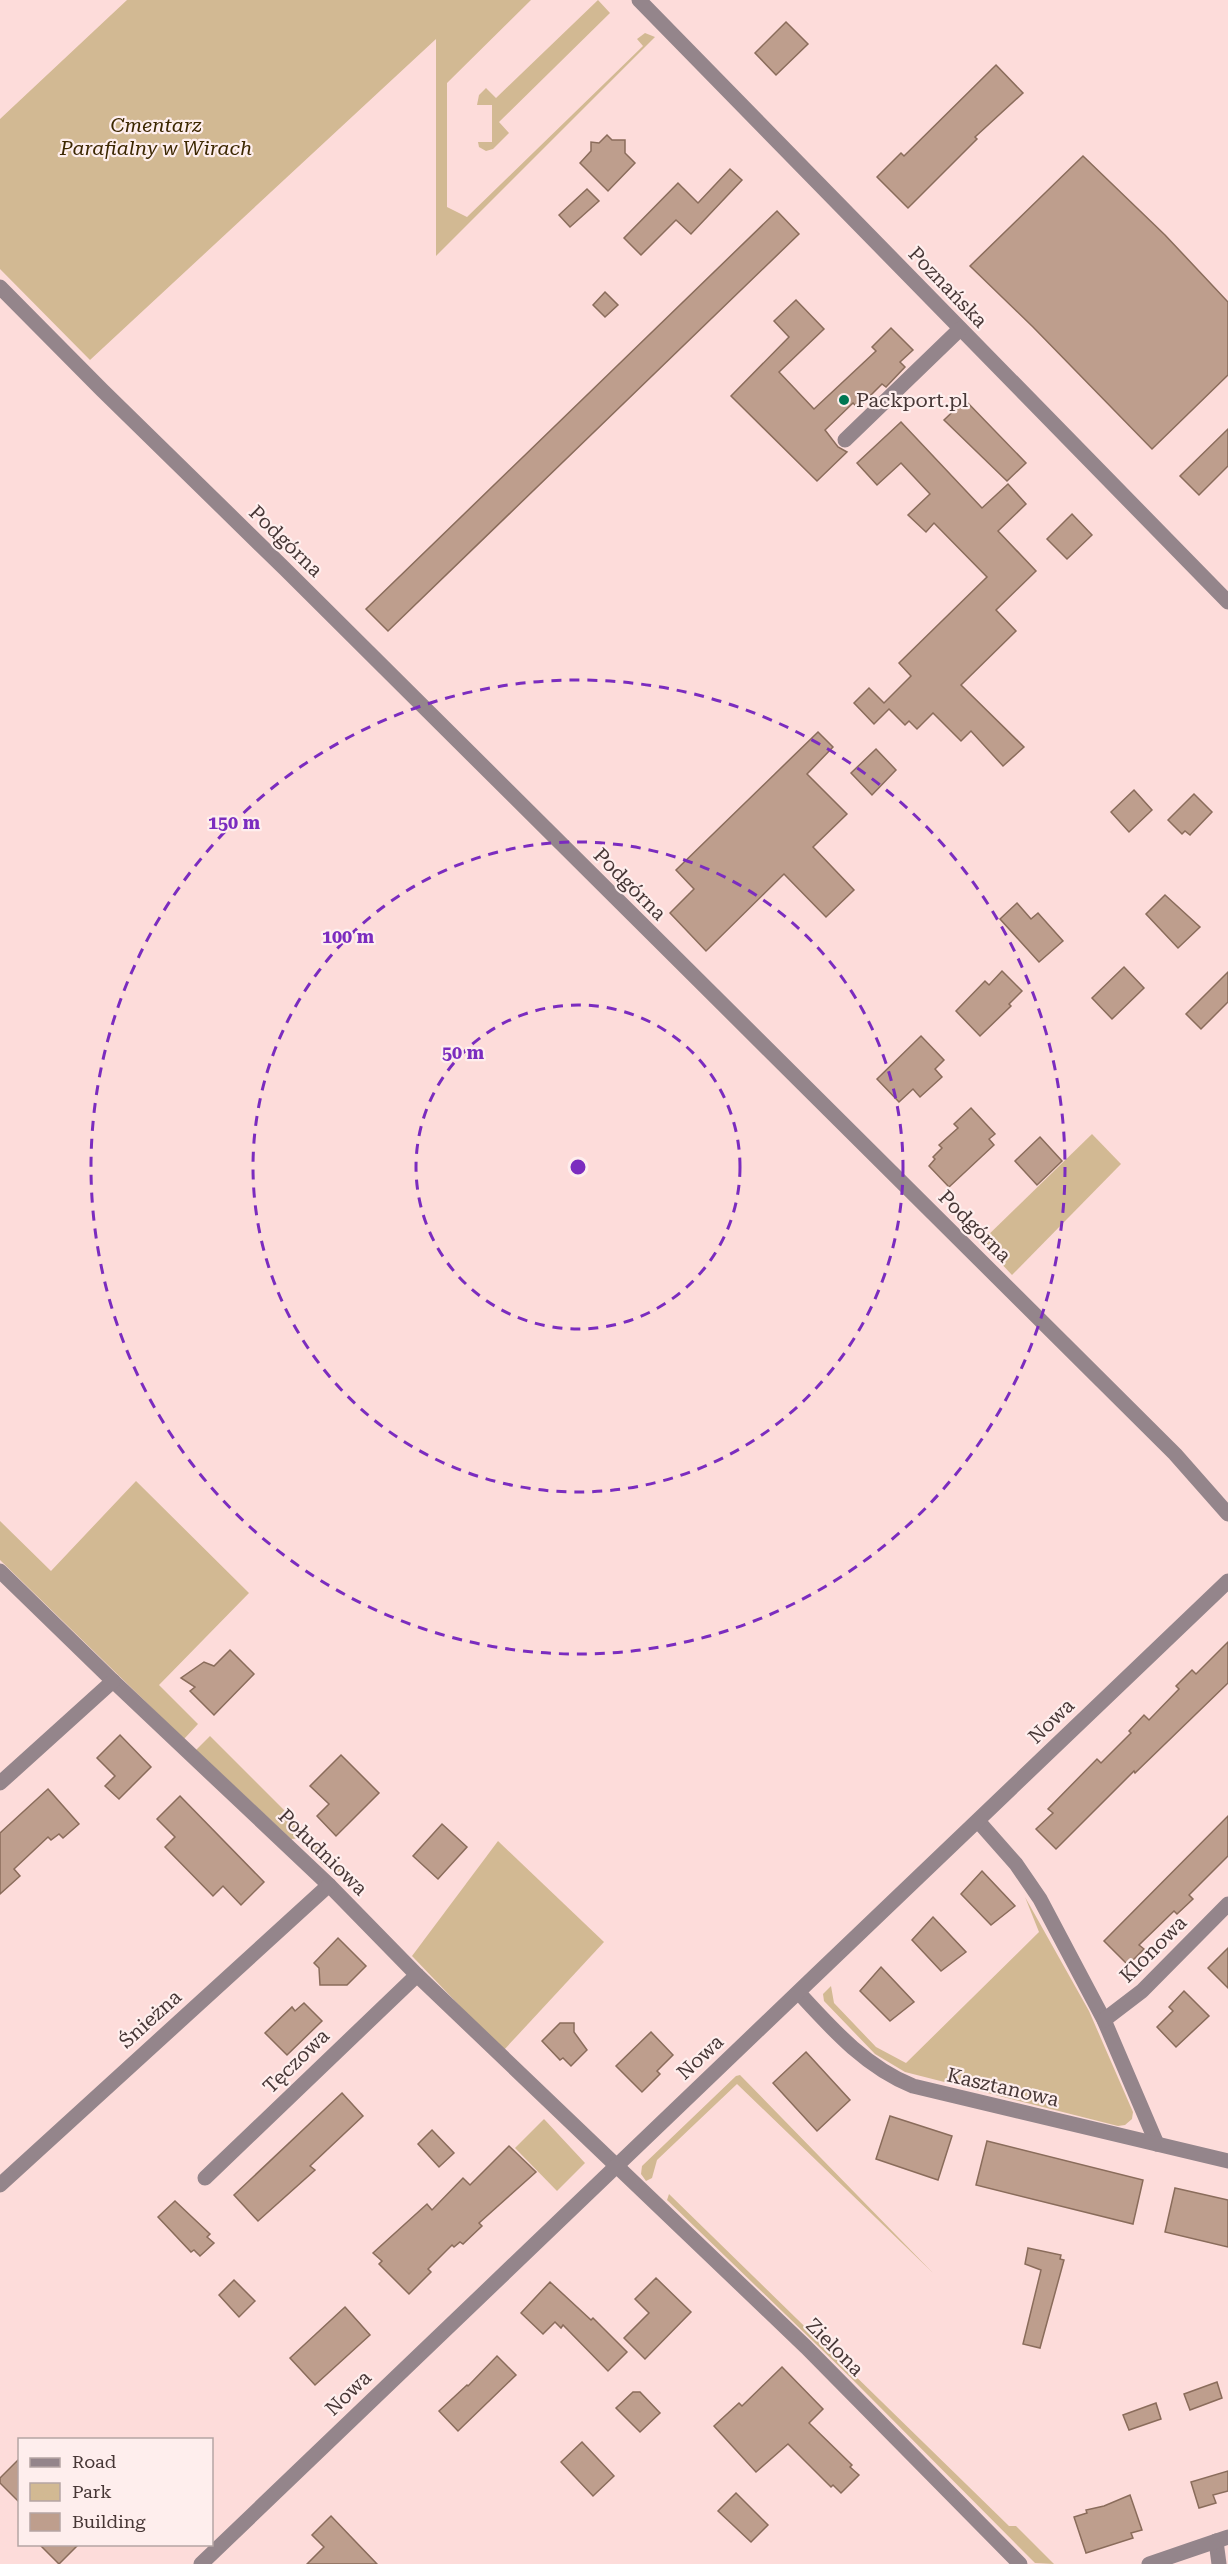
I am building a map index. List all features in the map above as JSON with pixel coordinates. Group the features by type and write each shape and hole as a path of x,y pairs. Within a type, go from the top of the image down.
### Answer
{"street":[{"name":"Poznańska","path":"639,0 1228,602"},
{"name":"Podgórna","path":"0,286 1167,1445 1212,1493 1228,1514"},
{"path":"845,440 960,329"},
{"name":"Południowa","path":"0,1571 113,1682 329,1885 417,1975 616,2165"},
{"name":"Nowa","path":"201,2564 1228,1581"},
{"path":"0,1783 113,1682"},
{"path":"978,1821 1028,1881 1104,2020 1157,2144"},
{"name":"Śnieżna","path":"0,2185 329,1885"},
{"name":"Klonowa","path":"1104,2020 1142,1991 1228,1904"},
{"name":"Tęczowa","path":"205,2178 417,1975"},
{"name":"Kasztanowa","path":"799,1993 852,2048 897,2080 972,2101 1228,2161"},
{"name":"Zielona","path":"616,2165 806,2347 1020,2564"},
{"path":"1149,2564 1222,2539 1220,2564"}],"green space":[{"name":"Cmentarz Parafialny w Wirach","path":"127,0 531,0 447,83 447,207 467,217 643,46 637,39 645,33 655,37 436,256 436,39 90,360 0,269 0,119"},
{"path":"598,0 610,13 499,122 509,133 493,149 486,151 479,147 478,142 492,142 492,105 477,105 479,95 486,88 496,98"},
{"path":"1092,1134 1121,1164 1012,1275 981,1242"},
{"path":"136,1481 249,1593 159,1685 198,1724 184,1739 0,1560 0,1521 51,1571"},
{"path":"210,1736 307,1833 303,1838 291,1839 196,1750"},
{"path":"498,1841 604,1942 503,2051 412,1956"},
{"path":"317,1843 344,1870 339,1872 329,1870 321,1863 314,1848"},
{"path":"1025,1897 1089,2011 1133,2112 1132,2119 1125,2125 1118,2126 905,2072 875,2054 824,2001 823,1994 831,1986 834,2003 876,2047 906,2063 1039,1932"},
{"path":"740,2075 933,2273 737,2084 657,2160 652,2178 646,2181 641,2174 642,2166 736,2076"},
{"path":"544,2119 585,2163 557,2191 515,2148"},
{"path":"669,2194 1009,2526 1016,2526 1054,2564 1035,2563 849,2376 667,2200"}],"building":[{"path":"786,22 808,44 776,75 755,53"},
{"path":"996,65 1023,93 975,137 977,139 908,208 877,177 901,153 904,156"},
{"path":"607,135 612,140 625,140 625,153 635,163 608,191 580,163 591,151 591,142 599,143"},
{"path":"1083,156 1165,235 1228,302 1228,375 1152,449 970,266"},
{"path":"730,169 742,180 691,234 676,220 641,255 624,238 678,183 698,203"},
{"path":"587,189 599,201 570,227 559,215"},
{"path":"777,211 799,234 388,631 366,609"},
{"path":"605,292 618,305 605,317 593,305"},
{"path":"796,300 824,329 779,372 814,409 876,351 872,347 891,328 913,350 900,362 905,367 886,387 882,384 858,408 853,403 825,430 838,447 847,452 817,481 731,396 789,337 774,321"},
{"path":"965,400 1026,463 1007,481 944,420"},
{"path":"901,422 982,508 1008,484 1026,504 998,531 1036,571 996,610 1016,631 961,685 1024,747 1003,766 971,731 961,741 933,713 917,729 909,721 905,725 889,709 874,724 854,703 869,688 884,703 911,676 899,663 987,577 934,523 926,532 908,515 930,494 901,463 877,485 857,463"},
{"path":"1228,429 1228,466 1199,495 1180,476"},
{"path":"1072,514 1092,535 1067,559 1047,539"},
{"path":"818,732 833,747 807,774 847,814 813,847 854,890 826,917 784,874 706,951 670,913 694,889 676,870"},
{"path":"876,749 896,770 872,795 851,773"},
{"path":"1134,790 1152,810 1129,832 1111,812"},
{"path":"1194,794 1212,812 1190,835 1185,831 1182,834 1168,820"},
{"path":"1165,895 1200,927 1178,948 1146,914"},
{"path":"1017,903 1031,919 1038,913 1063,941 1039,962 1000,919"},
{"path":"1124,967 1144,988 1112,1019 1092,998"},
{"path":"1002,971 1022,991 1009,1004 1011,1006 980,1036 956,1011 985,981 989,985"},
{"path":"1228,972 1228,1002 1201,1029 1186,1014"},
{"path":"921,1036 944,1060 935,1069 942,1077 920,1097 913,1089 899,1102 877,1079"},
{"path":"971,1108 995,1134 989,1139 994,1145 949,1187 929,1166 935,1159 933,1157 942,1148 939,1145 958,1128 954,1124"},
{"path":"1040,1137 1062,1161 1037,1185 1015,1161"},
{"path":"1228,1642 1228,1683 1135,1773 1134,1771 1056,1849 1036,1829 1053,1813 1048,1809 1097,1759 1101,1763 1131,1733 1129,1731 1144,1715 1149,1720 1179,1689 1176,1686 1192,1670 1196,1674"},
{"path":"230,1650 254,1674 214,1715 190,1691 195,1687 181,1678 204,1662 214,1666"},
{"path":"120,1735 151,1767 119,1799 105,1786 115,1776 97,1758"},
{"path":"341,1755 379,1793 336,1836 317,1816 329,1804 310,1786"},
{"path":"48,1789 79,1824 63,1838 59,1834 51,1840 48,1837 14,1869 20,1876 0,1894 0,1833"},
{"path":"180,1796 264,1882 241,1905 223,1886 213,1896 165,1847 175,1837 157,1819"},
{"path":"1228,1816 1228,1856 1189,1895 1193,1899 1177,1914 1174,1911 1139,1945 1144,1949 1128,1965 1104,1941"},
{"path":"442,1824 467,1847 438,1879 413,1856"},
{"path":"982,1871 1015,1906 991,1925 961,1894"},
{"path":"933,1917 966,1952 941,1971 912,1940"},
{"path":"338,1938 366,1966 347,1985 320,1985 319,1968 314,1963"},
{"path":"1228,1948 1228,1988 1208,1968"},
{"path":"881,1967 914,2002 890,2021 860,1991"},
{"path":"1184,1991 1209,2016 1176,2047 1157,2027 1173,2011 1169,2007"},
{"path":"304,2003 322,2021 287,2055 265,2033 292,2007 295,2011"},
{"path":"560,2023 574,2023 574,2032 587,2050 571,2066 563,2058 560,2060 542,2041"},
{"path":"651,2032 673,2055 657,2071 660,2074 642,2092 616,2066"},
{"path":"806,2052 850,2100 817,2131 773,2083"},
{"path":"342,2093 363,2116 310,2166 315,2170 258,2221 234,2195"},
{"path":"890,2116 952,2136 938,2180 876,2159"},
{"path":"432,2130 454,2153 439,2167 418,2144"},
{"path":"987,2141 1143,2180 1133,2224 976,2185"},
{"path":"509,2146 536,2172 479,2223 482,2226 463,2244 460,2242 454,2247 452,2245 428,2269 431,2272 409,2294 379,2264 382,2261 373,2253 427,2204 432,2210 463,2178 470,2185"},
{"path":"1175,2188 1228,2200 1228,2247 1165,2232"},
{"path":"175,2201 210,2234 207,2237 214,2243 200,2256 194,2250 191,2252 158,2217"},
{"path":"1028,2248 1061,2255 1060,2259 1064,2260 1040,2348 1023,2344 1041,2270 1025,2264"},
{"path":"656,2278 691,2312 645,2359 624,2338 649,2313 635,2299"},
{"path":"234,2280 255,2301 239,2317 219,2295"},
{"path":"550,2282 591,2320 593,2318 627,2352 608,2371 563,2325 561,2328 555,2322 543,2334 521,2313"},
{"path":"345,2307 370,2335 315,2385 290,2358"},
{"path":"497,2356 516,2375 458,2431 439,2411 468,2386"},
{"path":"782,2367 823,2409 809,2423 852,2465 850,2467 859,2475 841,2493 833,2485 831,2487 788,2444 756,2472 714,2426 739,2403 742,2406"},
{"path":"1217,2382 1222,2398 1190,2410 1184,2394"},
{"path":"633,2392 640,2392 660,2413 640,2432 616,2408"},
{"path":"1156,2403 1161,2419 1129,2430 1123,2415"},
{"path":"582,2442 614,2476 593,2496 561,2462"},
{"path":"18,2460 18,2501 0,2483 0,2478"},
{"path":"1228,2471 1228,2491 1213,2495 1216,2503 1199,2508 1191,2482"},
{"path":"736,2493 768,2525 751,2542 718,2511"},
{"path":"1130,2495 1142,2530 1131,2533 1133,2538 1086,2553 1074,2517 1087,2513 1086,2510 1104,2506"},
{"path":"331,2516 377,2564 307,2564 324,2547 312,2535"},
{"path":"41,2546 77,2546 59,2564"}],"place":[{"name":"Packport.pl","path":"844,400"}]}
